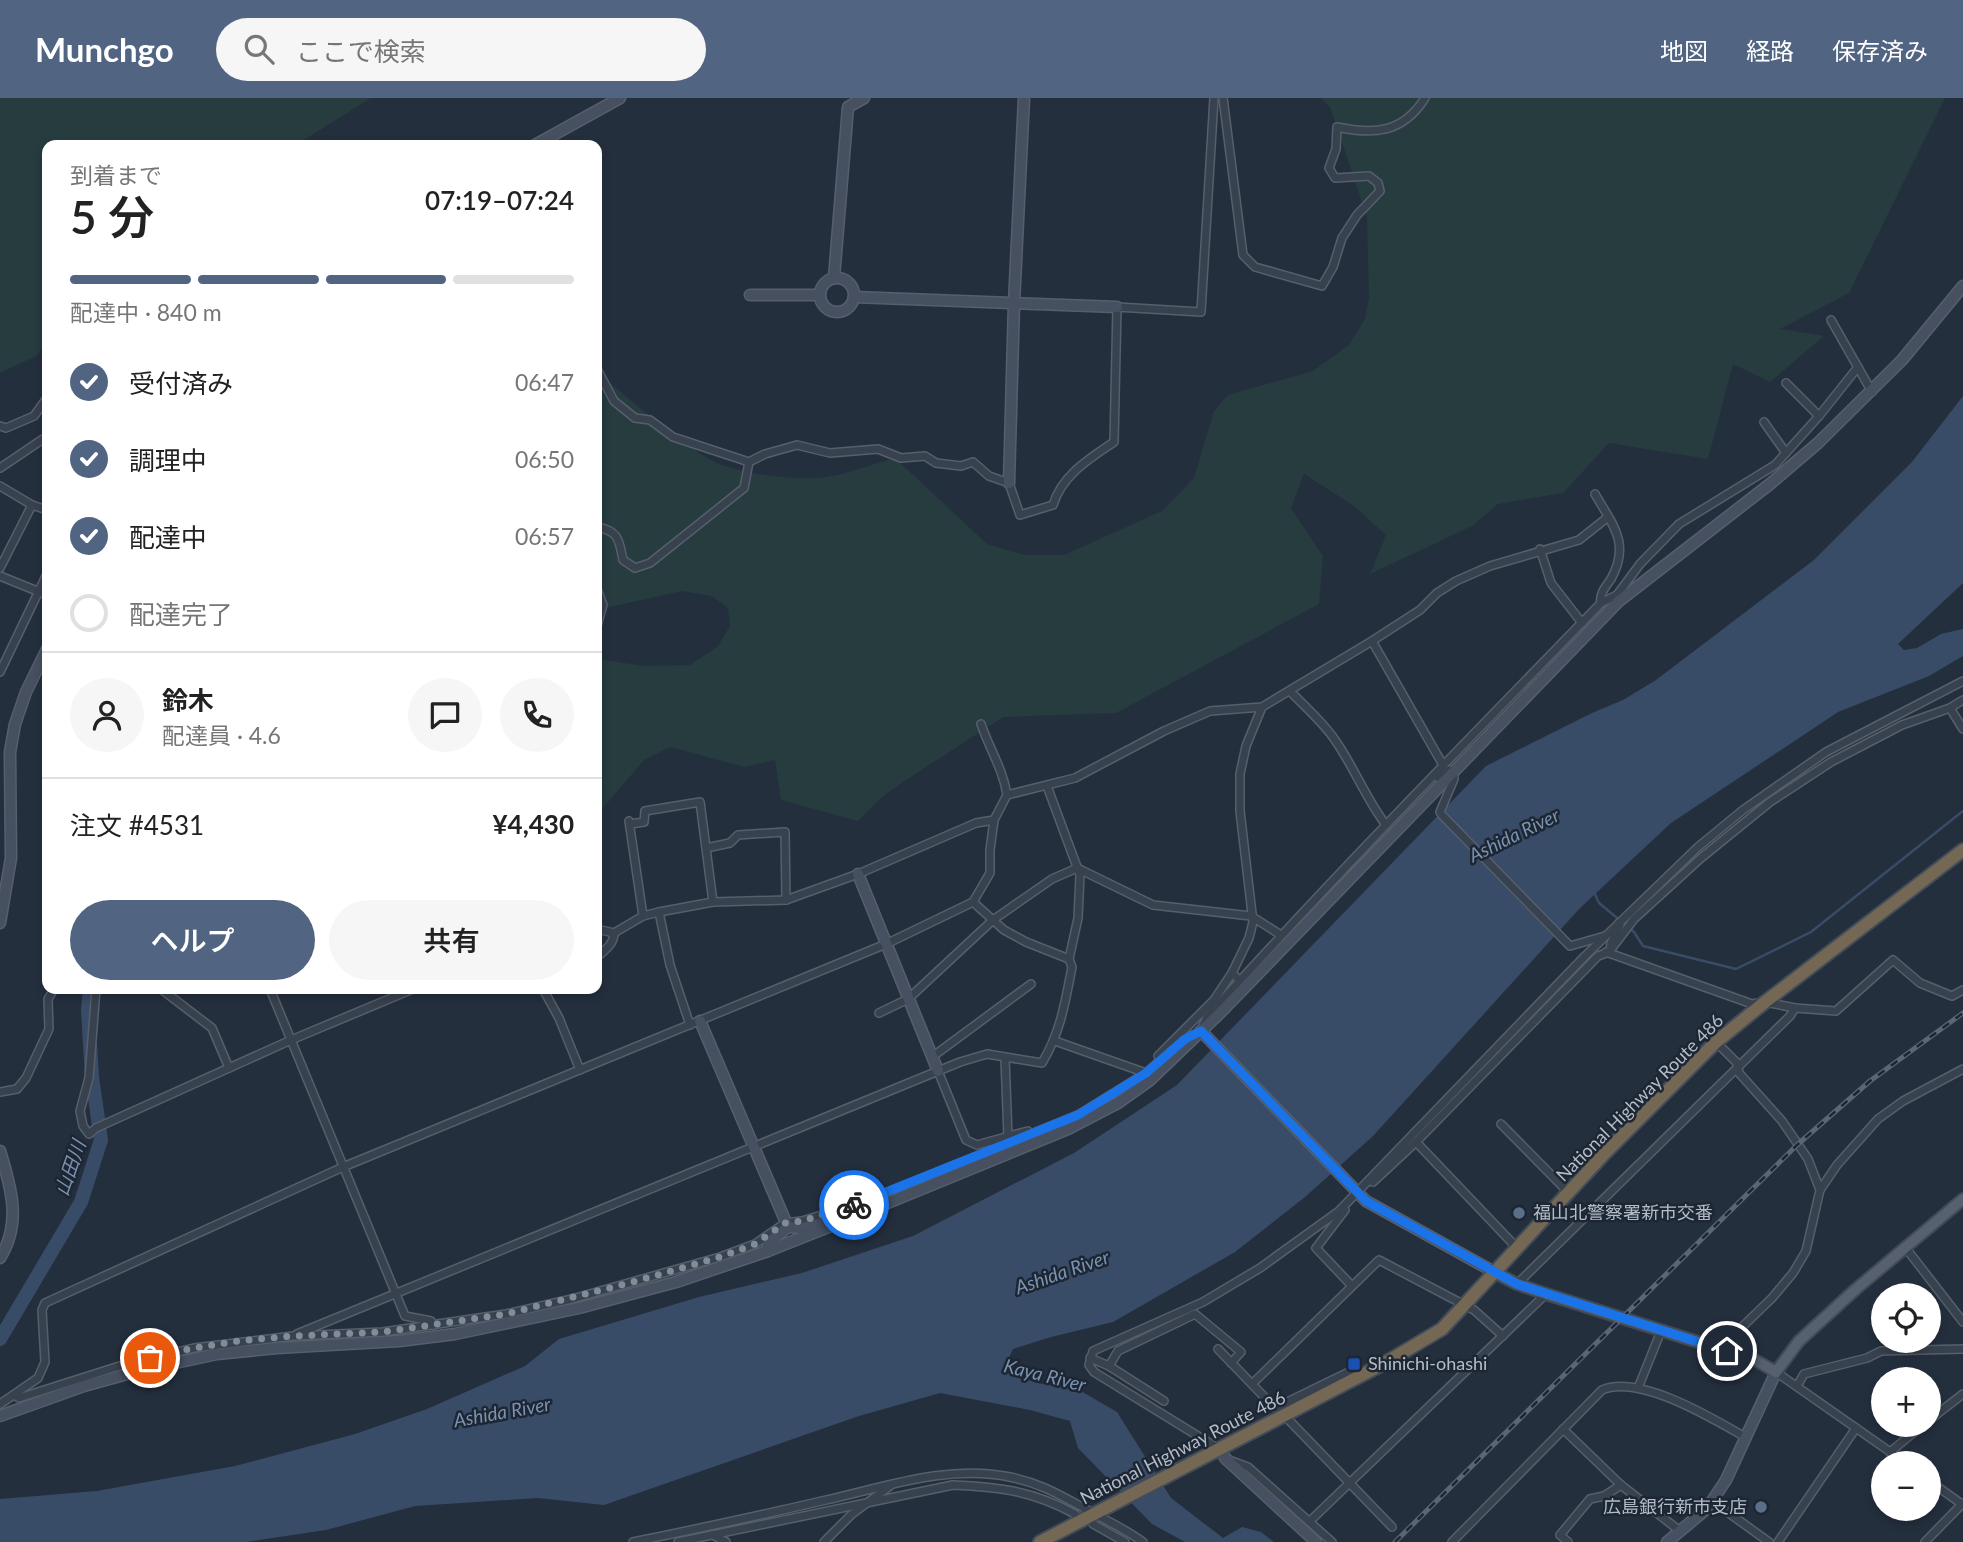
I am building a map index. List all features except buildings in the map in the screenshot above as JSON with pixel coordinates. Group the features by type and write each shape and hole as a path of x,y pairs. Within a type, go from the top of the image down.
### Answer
{"highway":[{"name":"National Highway Route 486","path":"1040,1542 1093,1519 1223,1454 1284,1415 1415,1347 1442,1329 1605,1153 1716,1042 1908,890 1963,850"},
{"name":"National Highway Route 486","path":"1908,890 1963,857"}],"main road":[{"path":"1496,1273 1546,1294 1755,1360 1776,1372 1799,1341 1963,1199"}],"street":[{"path":"544,140 620,98"},
{"path":"834,278 848,107 864,98"},
{"path":"1024,98 1009,483 1020,515 1053,505 1057,491 1077,467 1114,442 1116,307"},
{"path":"854,297 1200,312 1214,98"},
{"path":"1223,98 1243,255 1255,267 1322,286 1333,267 1342,238 1357,215 1380,191 1378,183 1368,176 1335,178 1330,173 1329,168 1336,149 1337,127 1362,133 1392,128 1410,117 1425,98"},
{"path":"834,278 849,283 854,297 844,310 833,311 824,305 820,295 826,282 834,278"},
{"path":"0,1416 84,1386 217,1354 399,1340 515,1323 677,1282 829,1227 1068,1129 1118,1103 1149,1081 1201,1031 1618,598 1770,484 1818,443 1872,392 1937,321 1963,286"},
{"path":"750,295 820,295"},
{"path":"1831,320 1872,392"},
{"path":"14,1395 19,1398 129,1363 194,1348 293,1336 383,1332 433,1325 506,1314 629,1283 755,1244 786,1225 861,1203 1078,1115 1145,1072 1185,1039 1201,1031 1207,1017 1281,935 1601,603 1618,598 1640,564 1679,524 1775,465 1858,367"},
{"path":"602,378 614,401 635,418 650,420 673,437 749,462 765,454 797,445 830,453 878,449 901,458 925,456 936,463 961,466 973,462 989,476 1009,483"},
{"path":"1786,383 1819,416"},
{"path":"0,426 6,428 34,416 42,405"},
{"path":"1764,422 1786,453"},
{"path":"0,468 42,440"},
{"path":"602,528 610,529 619,539 623,560 635,568 650,563 744,488 749,462"},
{"path":"0,486 42,508"},
{"path":"1595,494 1620,537 1614,573 1600,598 1601,603"},
{"path":"0,568 32,505"},
{"path":"1007,794 1075,779 1164,731 1210,711 1262,707 1420,610 1437,593 1456,581 1489,566 1580,540 1608,517"},
{"path":"1540,550 1552,583 1582,623"},
{"path":"0,576 42,592"},
{"path":"0,672 42,585"},
{"path":"1372,641 1443,765"},
{"path":"0,923 11,858 10,752 15,723 42,659"},
{"path":"1332,1542 1248,1467 1094,1372 1089,1365 1093,1351 1203,1302 1297,1244 1349,1201 1585,956 1698,847 1798,770 1826,752 1963,681"},
{"path":"1290,691 1334,738 1361,781 1376,813 1386,825"},
{"path":"1358,1192 1382,1176 1598,956 1609,952 1634,919 1701,858 1770,802 1831,762 1902,725 1950,708 1963,700"},
{"path":"1145,1072 1214,1000 1250,938 1253,922 1240,811 1240,774 1246,746 1262,707"},
{"path":"1950,708 1963,729"},
{"path":"0,1404 38,1378 45,1362 41,1310 45,1303 343,1167 886,944 973,902 990,873 994,820 1007,794 1000,767 981,724"},
{"path":"1418,791 1421,793 1442,772 1453,771"},
{"path":"1453,771 1454,779 1440,812 1442,816 1570,946 1605,936"},
{"path":"293,1336 938,1071 987,1054 1042,1063 1061,1026 1072,967 1069,959 1078,918 1080,875 1046,786"},
{"path":"643,916 629,822 643,822 645,811 700,802 713,902"},
{"path":"602,930 614,933 643,916 713,902 786,900 858,874 964,828 994,820"},
{"path":"706,848 730,843 738,835 785,832 786,900"},
{"path":"879,1013 908,999 993,920 1052,879 1077,868 1153,905 1251,916 1281,935"},
{"path":"858,874 966,1140 977,1145 1039,1128 1041,1130"},
{"path":"973,902 1004,930 1069,959"},
{"path":"659,912 670,965 786,1225"},
{"path":"1609,952 1620,925 1618,923"},
{"path":"602,953 608,948 614,933"},
{"path":"1585,956 1600,951 1609,952 1752,1004 1765,1002 1795,1009 1836,1011 1893,960 1920,983 1952,996 1963,990"},
{"path":"1232,973 1240,981"},
{"path":"932,1057 1031,984"},
{"path":"0,1092 17,1088 26,1078 49,1029 48,999 51,994"},
{"path":"96,994 89,1079 80,1111 83,1126 89,1134 96,1128 291,1040 401,994"},
{"path":"168,994 212,1028 229,1068"},
{"path":"272,994 405,1316 431,1321 433,1325"},
{"path":"545,994 559,1018 580,1070"},
{"path":"1517,1284 1795,1009"},
{"path":"1201,1031 1366,1201 1496,1273"},
{"path":"1055,1041 1145,1072"},
{"path":"1716,1042 1737,1063 1739,1073 1782,1121 1808,1159 1820,1190"},
{"path":"1005,1058 1008,1137"},
{"path":"1727,1351 1741,1328 1772,1298 1800,1262 1806,1251 1820,1190 1837,1165 1878,1118 1903,1101 1963,1069"},
{"path":"1501,1124 1569,1192"},
{"path":"1416,1142 1518,1248"},
{"path":"0,1150 13,1208 10,1237 0,1258"},
{"path":"1349,1201 1351,1203 1316,1248 1352,1286"},
{"path":"786,1225 802,1228 823,1223 829,1227"},
{"path":"768,1251 768,1242 786,1225"},
{"path":"1905,1247 1963,1322"},
{"path":"1252,1384 1379,1260 1474,1310 1503,1336"},
{"path":"1310,1521 1546,1294"},
{"path":"1110,1366 1118,1351 1195,1314 1241,1352 1231,1363"},
{"path":"1638,1388 1661,1331"},
{"path":"1218,1349 1275,1408 1349,1372 1355,1379"},
{"path":"1797,1386 1804,1374 1867,1358 1881,1350 1963,1349"},
{"path":"1090,1358 1110,1366 1164,1401"},
{"path":"1667,1542 1704,1511 1726,1480 1776,1372 1889,1451"},
{"path":"1452,1542 1602,1390 1614,1385 1638,1388 1704,1413 1745,1437"},
{"path":"1941,1411 1963,1394"},
{"path":"1284,1415 1392,1527"},
{"path":"1778,1542 1856,1428"},
{"path":"1563,1429 1620,1485 1680,1531"},
{"path":"1891,1451 1908,1437"},
{"path":"1223,1454 1316,1542"},
{"path":"633,1542 892,1484 946,1475 979,1474 1007,1476 1035,1483 1055,1492 1125,1542"},
{"path":"824,1542 852,1514 892,1484"},
{"path":"678,1542 953,1485 995,1487 1032,1494 1075,1514"},
{"path":"1569,1542 1560,1535 1590,1499 1604,1496 1620,1485"},
{"path":"1925,1542 1963,1504 1941,1489"},
{"path":"1712,1501 1769,1542"},
{"path":"1093,1519 1120,1526 1143,1542"},
{"path":"712,1535 726,1542"}],"green space":[{"path":"0,98 371,98 304,140 42,140 42,349 36,356 0,373"},
{"path":"1321,98 1945,98 1849,293 1780,329 1824,336 1770,382 1733,364 1708,459 1609,443 1563,493 1498,504 1472,526 1370,574 1386,535 1354,506 1304,474 1291,508 1323,556 1319,604 1116,713 1003,717 882,797 858,821 781,800 775,760 745,767 670,747 644,760 602,809 602,660 644,666 690,665 718,646 730,626 728,608 712,596 682,591 602,609 602,376 681,440 722,465 768,475 815,478 844,473 895,458 987,544 1024,555 1064,555 1162,511 1194,478 1214,411 1228,395 1313,371 1349,345 1365,319 1369,298 1367,217 1330,107"}],"water":[{"name":"Ashida River","path":"1963,396 1963,583 1898,644 1904,650 1917,648 1941,634 1963,629 1963,656 1929,676 1838,712 1671,823 1580,908 1373,1136 1305,1197 1235,1252 1113,1322 1013,1349 1007,1362 1008,1373 1037,1383 1079,1390 1117,1412 1171,1498 1223,1538 1242,1527 1261,1532 1274,1542 1185,1542 1152,1524 1078,1448 1070,1421 1030,1410 940,1393 859,1416 604,1505 538,1498 415,1506 326,1530 246,1542 0,1542 0,1499 97,1491 235,1466 355,1434 427,1409 525,1366 559,1339 699,1297 802,1273 913,1236 1074,1153 1177,1085 1486,766 1623,700 1656,680 1814,560 1912,462"}],"waterway":[{"path":"1594,892 1599,903 1634,932 1643,946 1736,969 1811,932 1963,811"},
{"name":"山田川","path":"0,1339 81,1202 101,1140 92,1077 90,994"}],"railway":[{"path":"1395,1542 1797,1145 1870,1081 1963,1013"}],"way so far":[{"path":"150,1358 238,1341 383,1332 506,1314 572,1299 720,1257 755,1244 790,1221 802,1221 854,1205"}],"place":[{"name":"福山北警察署新市交番","path":"1519,1213"},
{"name":"Shinichi-ohashi","path":"1354,1364"},
{"name":"広島銀行新市支店","path":"1761,1507"}],"route":[{"path":"854,1205 1078,1115 1146,1073 1185,1039 1201,1031 1366,1201 1517,1284 1727,1351"}],"water label":[{"name":"Kaya River","path":"1045,1375"}]}
